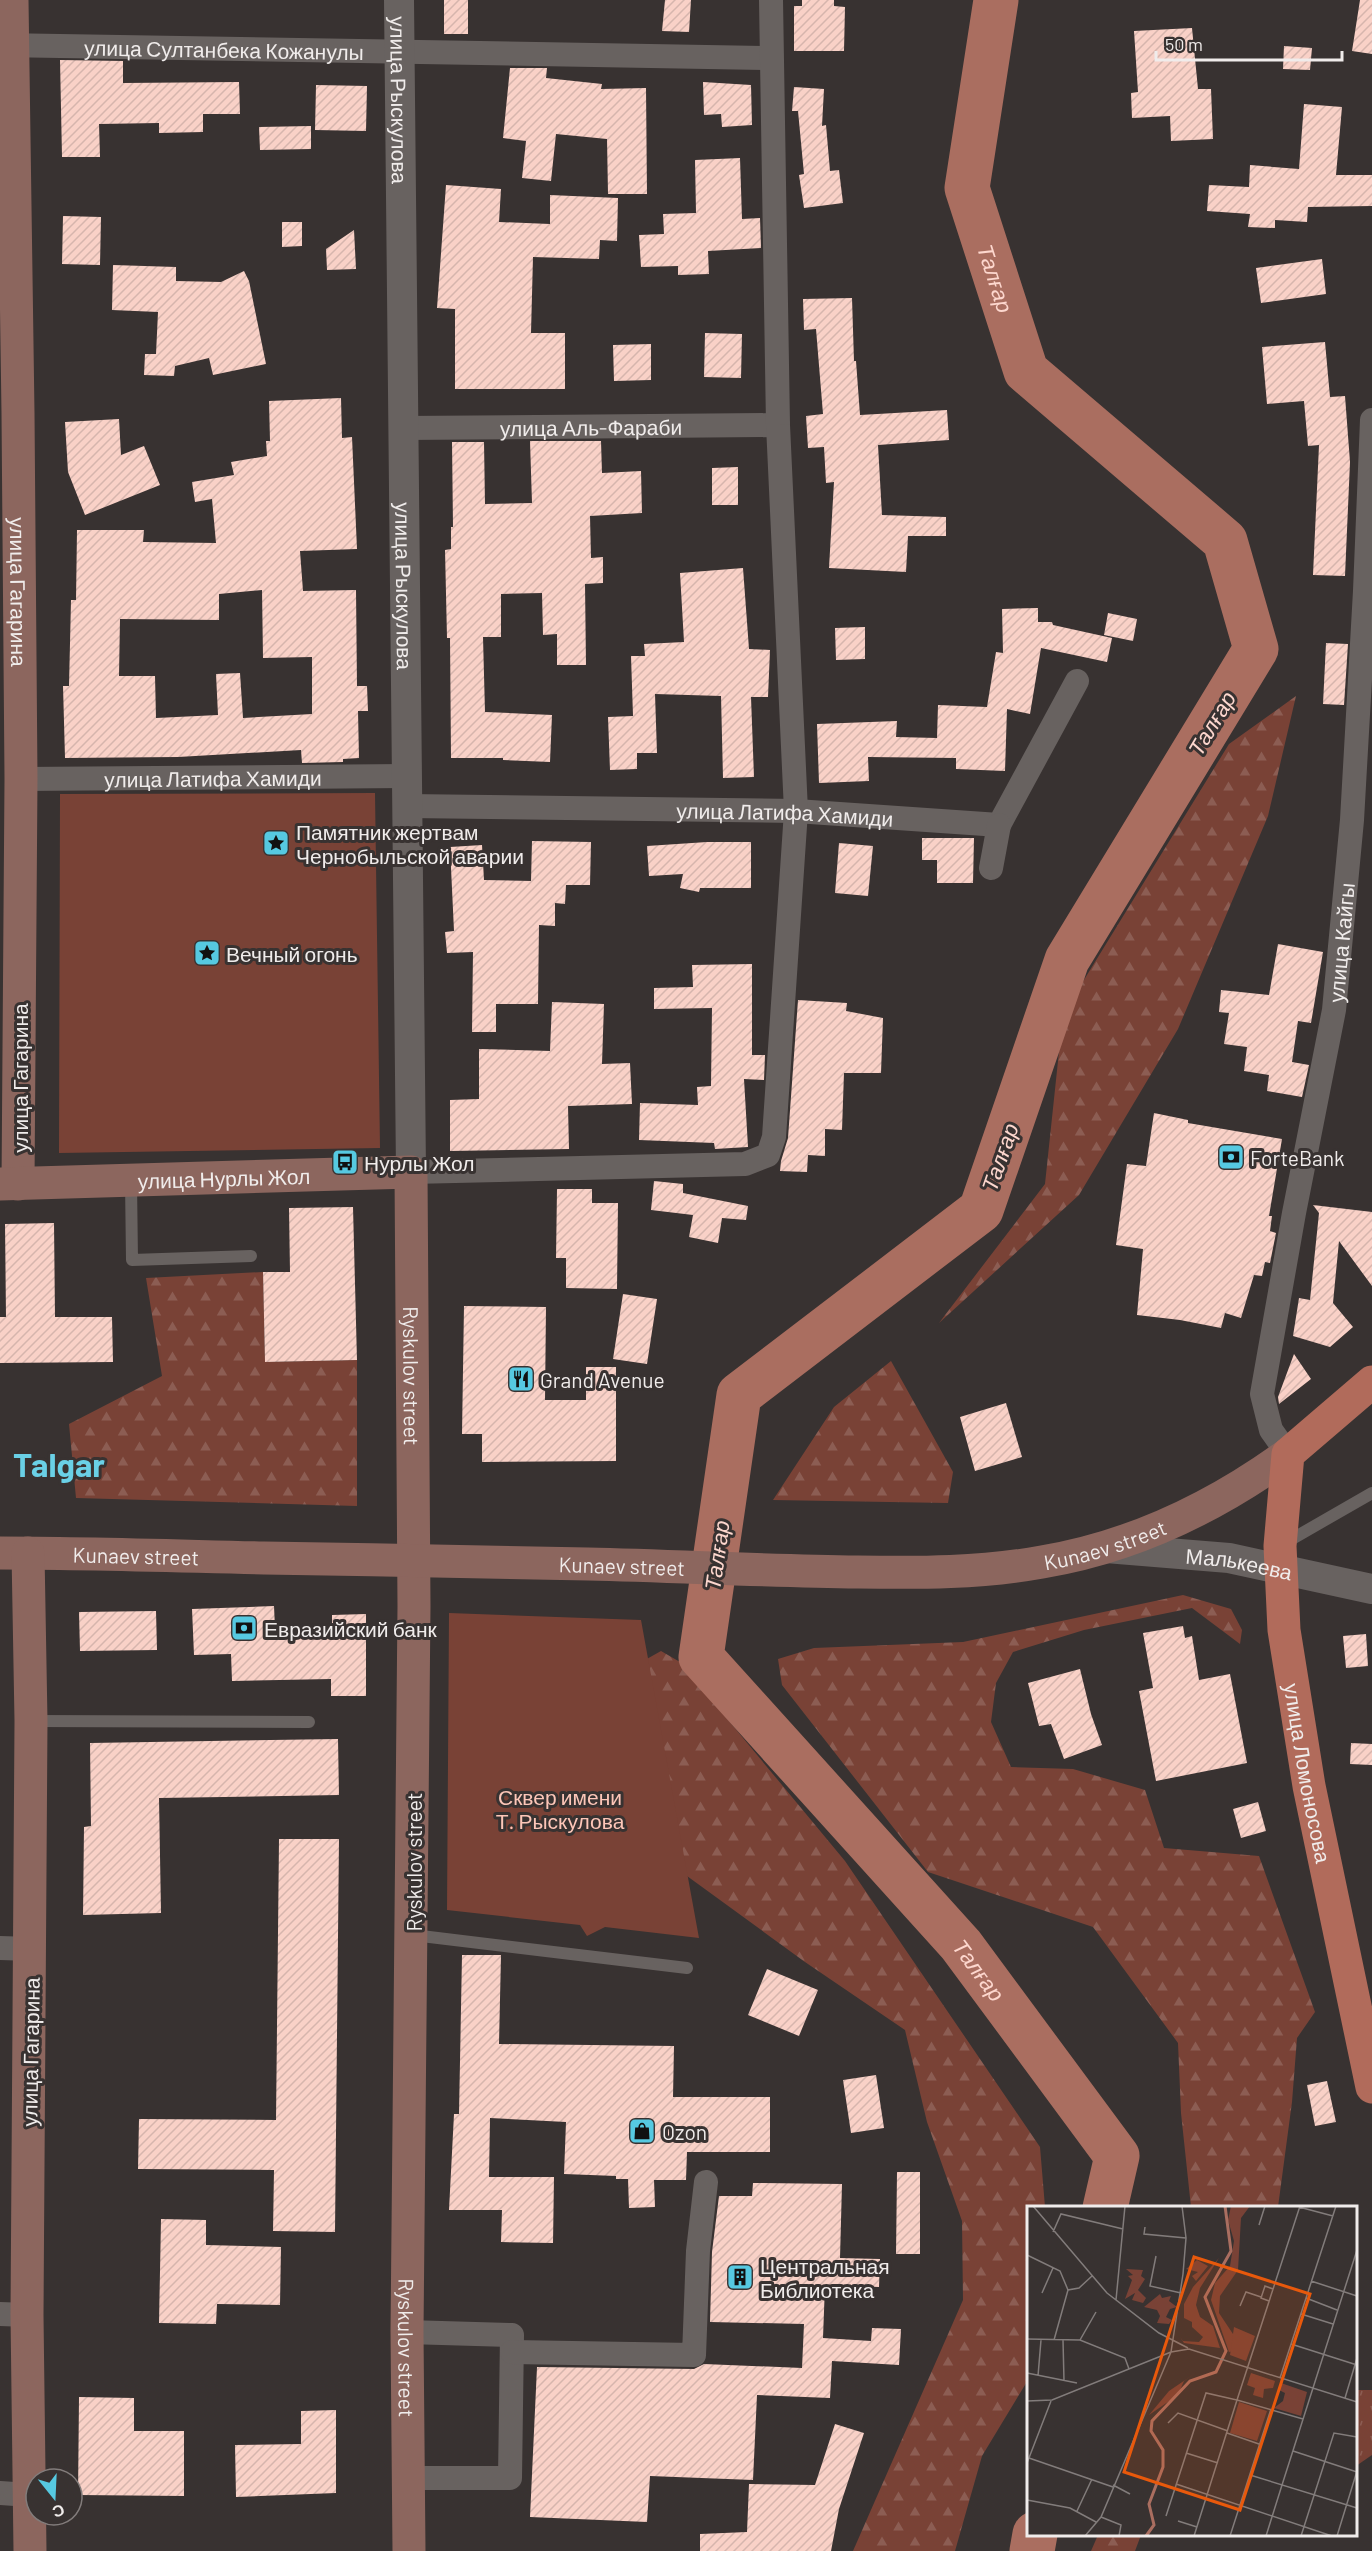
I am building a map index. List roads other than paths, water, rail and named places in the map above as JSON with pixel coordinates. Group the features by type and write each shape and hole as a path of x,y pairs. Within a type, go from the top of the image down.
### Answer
{"main road":[{"name":"улица Гагарина","path":"9,1184 21,778 18,524 9,413 6,45 12,0"},
{"name":"улица Нурлы Жол","path":"9,1184 411,1172"},
{"name":"Ryskulov street","path":"409,2551 407,2332 412,1935 413,1561 411,1172"},
{"name":"Kunaev street","path":"14,1553 588,1564 818,1572 939,1573 1045,1562 1103,1548 1202,1509 1255,1478 1288,1454 1372,1382"},
{"name":"улица Ломоносова","path":"1288,1454 1280,1557 1284,1630 1309,1786 1372,2087"},
{"name":"улица Гагарина","path":"14,1553 31,1721 15,1948 13,2315 15,2494 30,2551"}],"street":[{"name":"улица Рыскулова","path":"399,0 411,1172"},
{"path":"771,0 778,425 796,811"},
{"name":"улица Султанбека Кожанулы","path":"6,45 771,58"},
{"name":"улица Кайгы","path":"1288,1454 1271,1430 1262,1394 1296,1202 1334,1010 1352,820 1372,420"},
{"name":"улица Аль-Фараби","path":"403,428 778,425"},
{"path":"991,868 999,825 1077,681"},
{"name":"улица Латифа Хамиди","path":"21,778 406,776"},
{"name":"улица Латифа Хамиди","path":"406,806 796,811 999,825"},
{"name":"улица Нурлы Жол","path":"411,1172 745,1164 768,1155 774,1137 796,811"},
{"name":"Малькеева","path":"1103,1548 1228,1558 1280,1557 1372,1589"},
{"path":"512,2352 694,2355 698,2251 706,2182"},
{"path":"407,2332 513,2335 510,2478 409,2478"}],"lane":[{"path":"131,1180 132,1260 251,1256"},
{"path":"1280,1557 1372,1493"},
{"path":"31,1721 309,1722"},
{"path":"412,1935 687,1968"}],"waterway":[{"name":"Талғар","path":"996,0 967,188 1026,371 1225,541 1256,649 1067,960 981,1210 739,1395 701,1657 961,1945 1117,2156 1105,2206"},
{"name":"Талғар","path":"1032,2551 1035,2536"}],"place":[{"name":"Памятник жертвам Чернобыльской аварии","path":"276,843"},
{"name":"Вечный огонь","path":"207,953"},
{"name":"ForteBank","path":"1231,1157"},
{"name":"Нурлы Жол","path":"345,1162"},
{"name":"Grand Avenue","path":"521,1379"},
{"name":"Евразийский банк","path":"244,1628"},
{"name":"Ozon","path":"642,2131"},
{"name":"Центральная Библиотека","path":"740,2277"}],"district":[{"name":"Talgar","path":"59,1464"}],"park label":[{"name":"Сквер имени Т. Рыскулова","path":"560,1808"}]}
